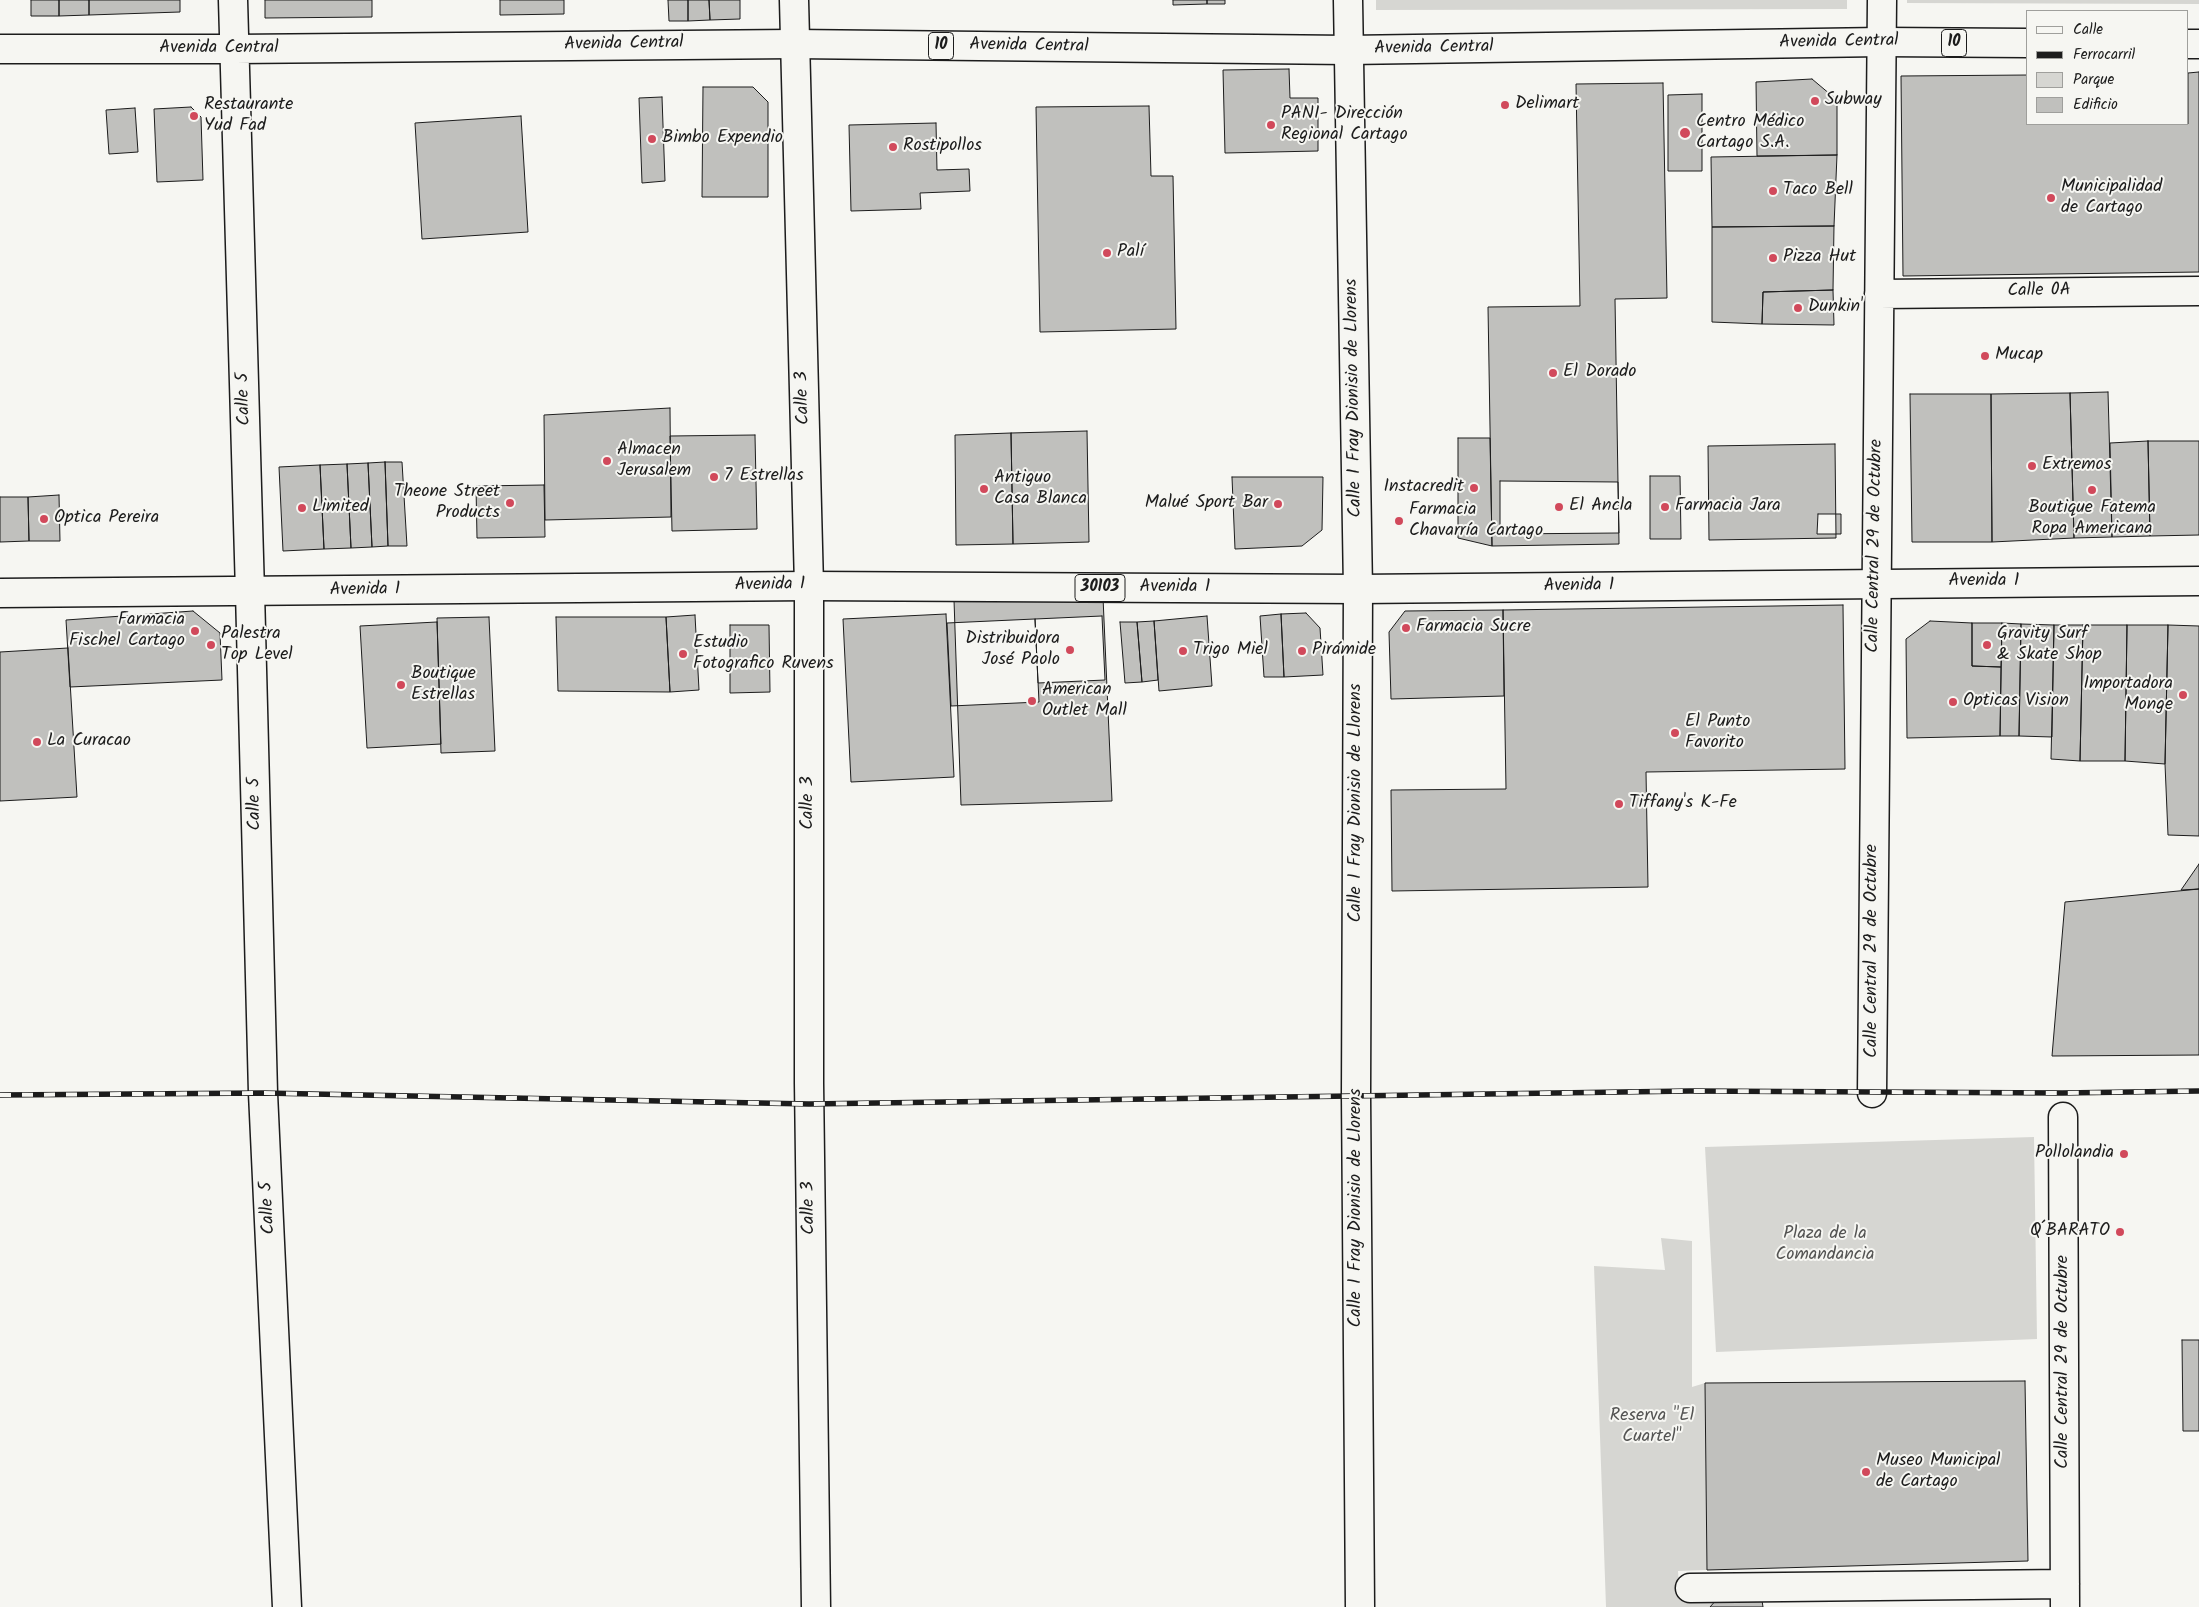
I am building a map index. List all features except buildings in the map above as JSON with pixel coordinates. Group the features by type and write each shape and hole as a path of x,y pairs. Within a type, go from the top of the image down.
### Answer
{"street":[{"name":"Calle 5","path":"233,0 263,1093 287,1607"},
{"name":"Calle 3","path":"794,0 809,586 809,1082 816,1607"},
{"name":"Calle 1 Fray Dionisio de Llorens","path":"1348,0 1358,589 1356,1094 1360,1607"},
{"name":"Calle Central 29 de Octubre","path":"1872,1093 1882,0"},
{"name":"Avenida Central","path":"0,49 794,44 1348,50 1881,42 2026,43"},
{"name":"Calle 0A","path":"1878,294 2199,290"},
{"name":"Avenida 1","path":"0,593 809,586 1358,589 2199,581"},
{"name":"Calle Central 29 de Octubre","path":"2063,1117 2065,1596"},
{"path":"1690,1588 1812,1587 2065,1596"},
{"path":"1793,1607 1812,1587"}],"green space":[{"path":"1376,0 1847,0 1847,9 1376,10"},
{"path":"1907,0 2199,0 2199,4 1907,3"},
{"name":"Plaza de la Comandancia","path":"2034,1137 2037,1339 1716,1352 1705,1147"},
{"name":"Reserva \"El Cuartel\"","path":"1661,1238 1692,1241 1692,1387 1705,1383 1707,1570 1678,1571 1680,1599 1718,1598 1710,1607 1606,1607 1594,1266 1665,1270"}],"railway":[{"path":"0,1095 263,1093 809,1104 1690,1091 2062,1093 2199,1091"}],"place":[{"name":"Subway","path":"1815,101"},
{"name":"Delimart","path":"1505,105"},
{"name":"Restaurante Yud Fad","path":"194,116"},
{"name":"PANI- Dirección Regional Cartago","path":"1271,125"},
{"name":"Centro Médico Cartago S.A.","path":"1685,133"},
{"name":"Bimbo Expendio","path":"652,139"},
{"name":"Rostipollos","path":"893,147"},
{"name":"Taco Bell","path":"1773,191"},
{"name":"Municipalidad de Cartago","path":"2051,198"},
{"name":"Palí","path":"1107,253"},
{"name":"Pizza Hut","path":"1773,258"},
{"name":"Dunkin'","path":"1798,308"},
{"name":"Mucap","path":"1985,356"},
{"name":"El Dorado","path":"1553,373"},
{"name":"Almacen Jerusalem","path":"607,461"},
{"name":"Extremos","path":"2032,466"},
{"name":"7 Estrellas","path":"714,477"},
{"name":"Instacredit","path":"1474,488"},
{"name":"Antiguo Casa Blanca","path":"984,489"},
{"name":"Boutique Fatema Ropa Americana","path":"2092,490"},
{"name":"Theone Street Products","path":"510,503"},
{"name":"Malué Sport Bar","path":"1278,504"},
{"name":"El Ancla","path":"1559,507"},
{"name":"Farmacia Jara","path":"1665,507"},
{"name":"Limited","path":"302,508"},
{"name":"Optica Pereira","path":"44,519"},
{"name":"Farmacia Chavarría Cartago","path":"1399,521"},
{"name":"Farmacia Sucre","path":"1406,628"},
{"name":"Farmacia Fischel Cartago","path":"195,631"},
{"name":"Palestra Top Level","path":"211,645"},
{"name":"Gravity Surf & Skate Shop","path":"1987,645"},
{"name":"Distribuidora José Paolo","path":"1070,650"},
{"name":"Trigo Miel","path":"1183,651"},
{"name":"Pirámide","path":"1302,651"},
{"name":"Estudio Fotografico Ruvens","path":"683,654"},
{"name":"Boutique Estrellas","path":"401,685"},
{"name":"Importadora Monge","path":"2183,695"},
{"name":"American Outlet Mall","path":"1032,701"},
{"name":"Opticas Vision","path":"1953,702"},
{"name":"El Punto Favorito","path":"1675,733"},
{"name":"La Curacao","path":"37,742"},
{"name":"Tiffany's K-Fe","path":"1619,804"},
{"name":"Pollolandia","path":"2124,1154"},
{"name":"Q´BARATO","path":"2120,1232"},
{"name":"Museo Municipal de Cartago","path":"1866,1472"}]}
